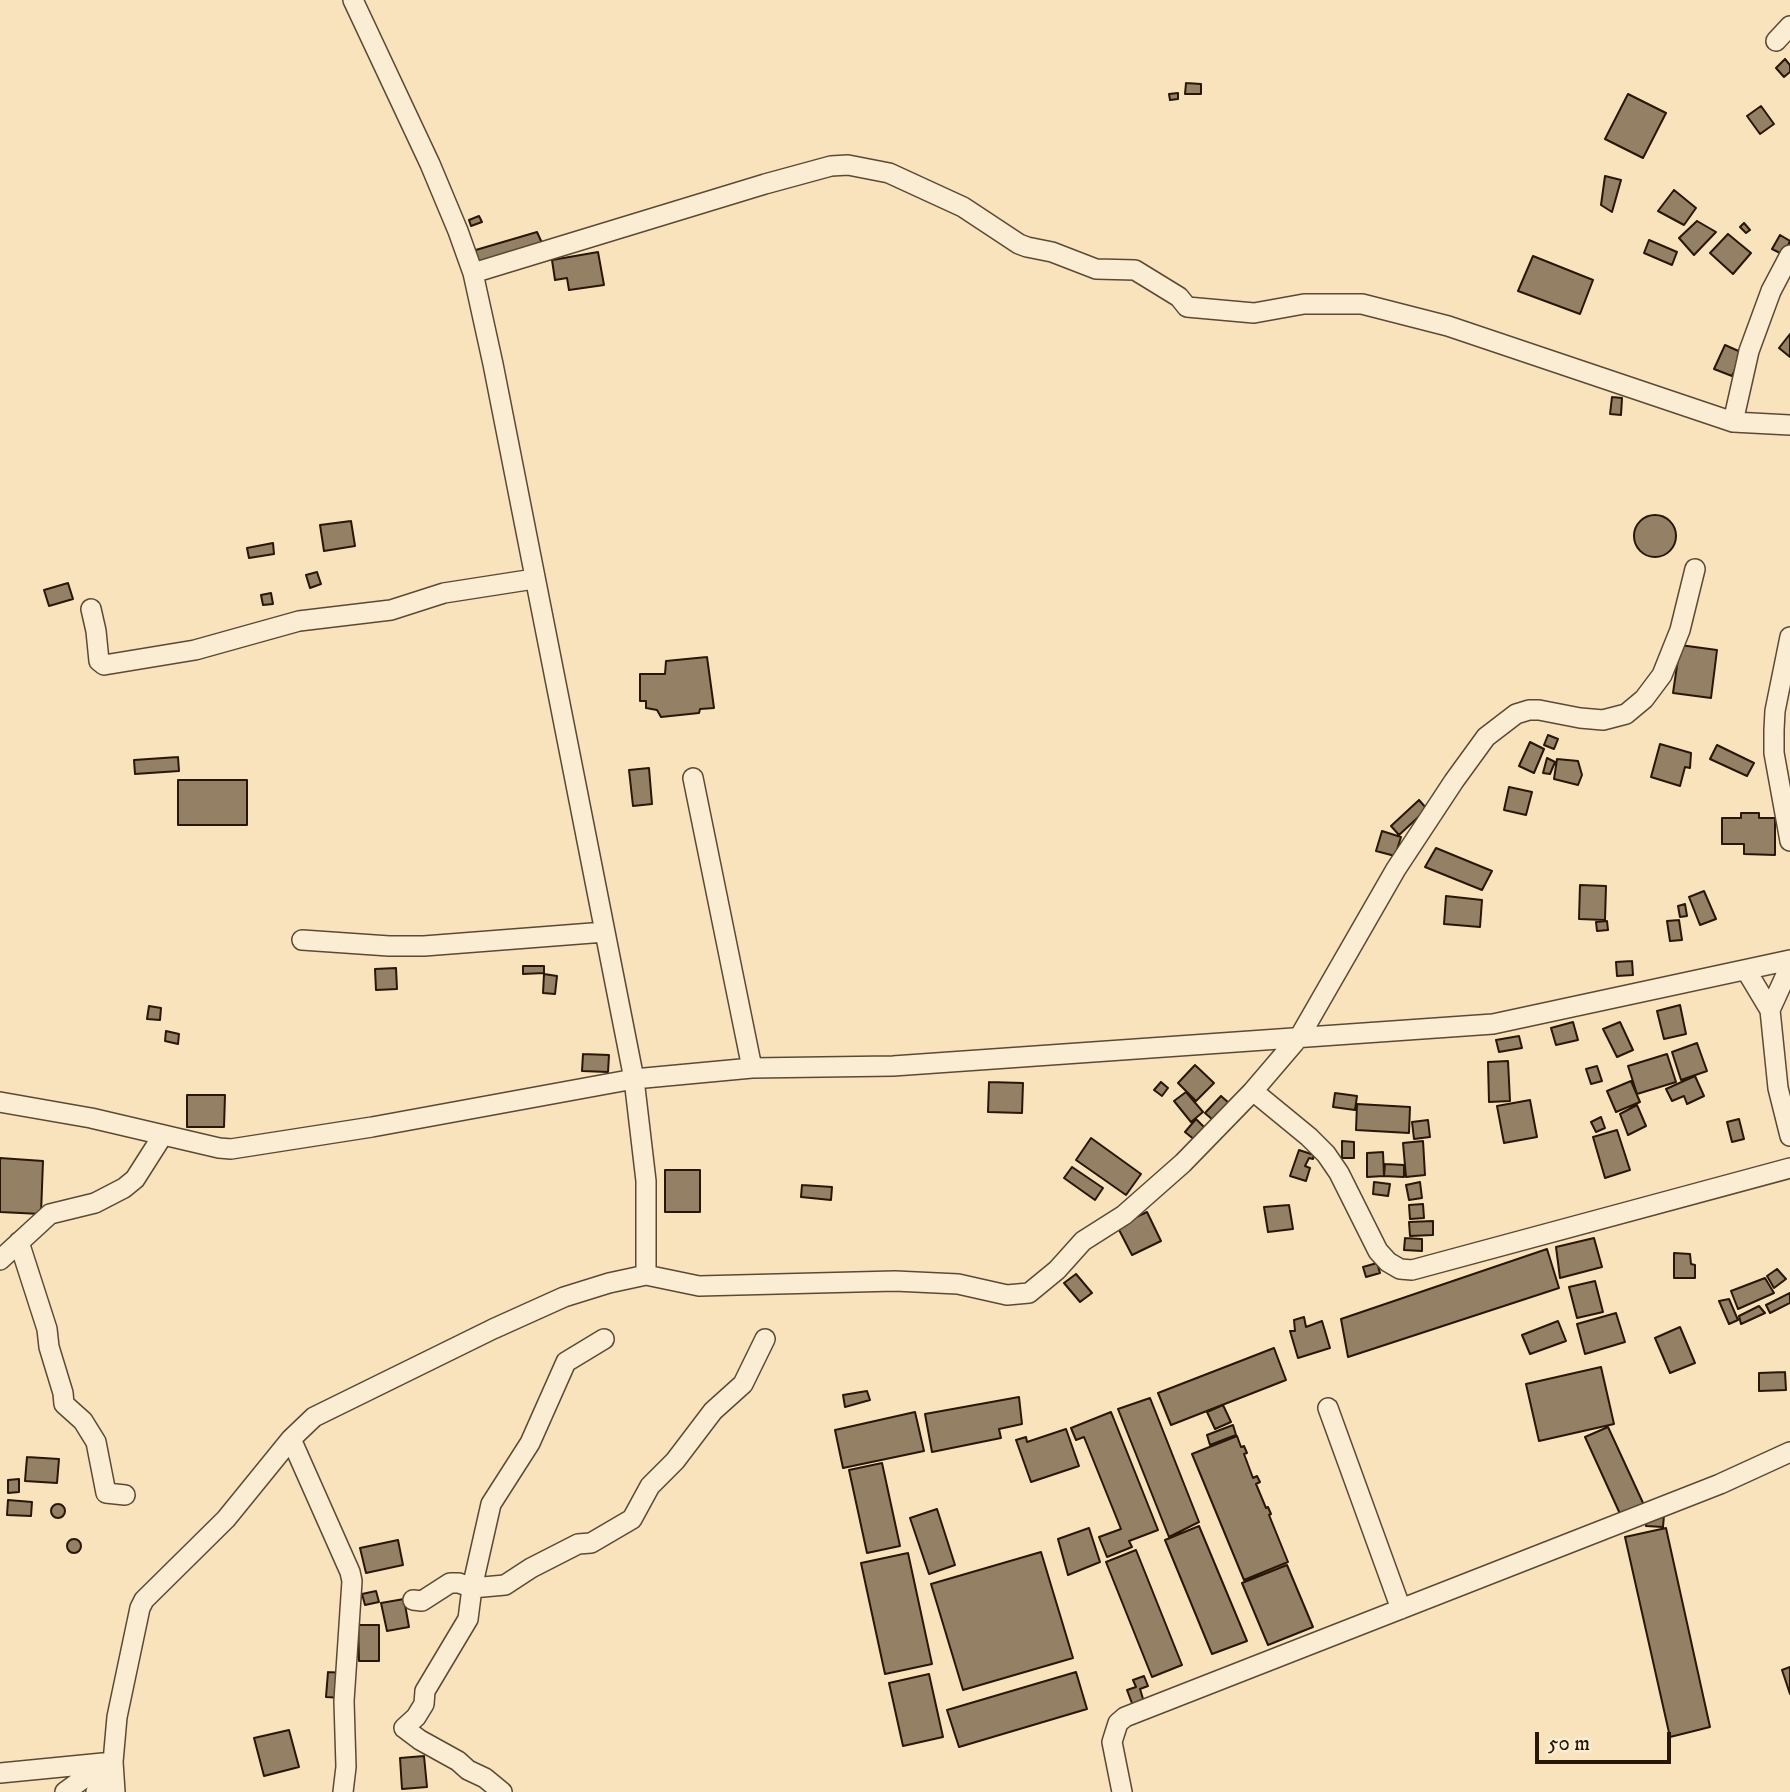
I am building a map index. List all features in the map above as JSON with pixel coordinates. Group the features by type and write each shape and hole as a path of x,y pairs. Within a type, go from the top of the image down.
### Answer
{"street":[{"path":"353,0 430,164 458,231 472,273 493,364 634,1079 646,1181 646,1275"},
{"path":"1776,41 1790,26"},
{"path":"472,273 765,184 848,164 889,173 963,207 1018,244 1052,252 1096,269 1135,270 1179,297 1187,307 1254,313 1304,304 1362,304 1448,326 1733,422 1790,425"},
{"path":"1733,422 1749,351 1771,291 1790,255"},
{"path":"115,1792 113,1762 117,1717 144,1600 226,1518 291,1439 314,1417 564,1297 646,1275 699,1286 895,1281 958,1284 1007,1295 1029,1293 1057,1270 1083,1241 1104,1229 1153,1191 1253,1091 1300,1036 1396,869 1486,737 1516,715 1529,710 1539,709 1603,720 1626,714 1644,699 1662,675 1680,630 1695,569"},
{"path":"91,609 99,661 104,664 195,650 308,619 391,610 444,593 534,579"},
{"path":"1790,637 1775,711 1774,730 1774,753 1790,841"},
{"path":"693,778 752,1068"},
{"path":"302,940 424,946 605,932"},
{"path":"0,1102 91,1118 219,1148 246,1147 634,1079 752,1068 893,1066 1493,1024 1790,960"},
{"path":"1770,1010 1790,965"},
{"path":"1746,970 1770,1010 1778,1088 1790,1136"},
{"path":"1253,1091 1326,1154 1339,1173 1378,1251 1388,1262 1400,1269 1412,1270 1790,1168"},
{"path":"0,1260 50,1214 95,1203 135,1180 163,1135"},
{"path":"19,1242 47,1329 49,1348 64,1404 83,1421 96,1442 106,1493 125,1495"},
{"path":"502,1792 485,1778 468,1770 458,1760 404,1728 416,1717 424,1704 425,1691 468,1619 472,1588 491,1504 530,1443 566,1362 604,1339"},
{"path":"413,1600 422,1601 450,1583 472,1588 505,1585 531,1568 578,1544 591,1543 632,1519 650,1486 676,1461 713,1411 743,1384 765,1339"},
{"path":"1328,1408 1401,1609"},
{"path":"291,1439 352,1581 344,1701 343,1792"},
{"path":"1122,1792 1112,1742 1118,1723 1125,1717 1720,1484 1790,1452"},
{"path":"0,1773 113,1762"},
{"path":"65,1792 98,1768 113,1762"},
{"path":"96,1792 113,1762"}],"building":[{"path":"1785,59 1790,65 1790,72 1784,77 1776,68"},
{"path":"1186,83 1201,84 1201,94 1185,94"},
{"path":"1178,93 1178,99 1170,100 1169,94"},
{"path":"1628,94 1666,113 1643,158 1605,139"},
{"path":"1761,106 1774,124 1760,134 1747,116"},
{"path":"1605,176 1621,180 1612,212 1601,205"},
{"path":"1674,190 1696,208 1684,225 1658,211"},
{"path":"479,216 482,222 471,226 469,220"},
{"path":"1697,221 1716,232 1694,255 1679,238"},
{"path":"1744,223 1750,230 1746,233 1740,227"},
{"path":"537,232 542,243 473,265 469,252"},
{"path":"1728,234 1751,253 1733,274 1710,253"},
{"path":"1780,235 1790,241 1784,255 1772,249"},
{"path":"1649,240 1677,252 1672,265 1644,253"},
{"path":"598,252 604,285 569,290 567,278 555,280 552,260"},
{"path":"1533,256 1593,280 1580,314 1518,291"},
{"path":"1790,334 1790,357 1779,348"},
{"path":"1725,345 1743,353 1732,376 1714,369"},
{"path":"1612,397 1622,398 1621,415 1610,414"},
{"path":"1655,515 1670,521 1676,536 1670,551 1655,557 1640,551 1634,536 1640,521"},
{"path":"351,521 355,546 324,551 320,525"},
{"path":"273,543 274,554 249,558 247,548"},
{"path":"317,572 321,584 310,588 306,575"},
{"path":"68,583 73,599 49,606 44,590"},
{"path":"271,593 273,604 263,605 261,595"},
{"path":"1680,645 1717,650 1711,698 1673,693"},
{"path":"707,657 714,708 700,709 699,713 661,717 657,710 646,708 646,701 640,701 640,674 665,674 666,661"},
{"path":"1548,735 1558,739 1554,749 1544,745"},
{"path":"1530,742 1544,749 1534,773 1519,766"},
{"path":"1660,744 1691,753 1690,768 1685,767 1680,786 1651,777"},
{"path":"1717,745 1754,763 1747,776 1710,759"},
{"path":"178,757 179,771 135,774 134,760"},
{"path":"1547,758 1555,762 1550,774 1543,773"},
{"path":"1557,759 1578,761 1582,775 1578,785 1554,779"},
{"path":"649,768 652,804 633,806 629,770"},
{"path":"178,780 247,780 247,825 178,825"},
{"path":"1509,787 1532,792 1526,815 1504,810"},
{"path":"1419,800 1427,809 1399,835 1391,826"},
{"path":"1741,813 1759,813 1759,818 1775,818 1775,855 1744,854 1744,844 1722,844 1722,818 1741,818"},
{"path":"1382,831 1401,837 1395,856 1376,851"},
{"path":"1436,848 1492,871 1482,890 1425,867"},
{"path":"1580,885 1606,886 1605,920 1579,919"},
{"path":"1704,891 1716,919 1700,925 1689,897"},
{"path":"1446,896 1482,900 1480,927 1444,924"},
{"path":"1685,904 1687,916 1680,917 1678,906"},
{"path":"1679,920 1682,940 1670,941 1667,921"},
{"path":"1607,921 1608,930 1597,931 1596,922"},
{"path":"1632,961 1633,975 1617,976 1616,962"},
{"path":"523,966 544,966 544,973 523,974"},
{"path":"396,968 397,989 376,990 375,969"},
{"path":"544,974 557,976 555,994 543,993"},
{"path":"1680,1005 1686,1034 1664,1039 1657,1011"},
{"path":"149,1006 161,1008 160,1020 147,1019"},
{"path":"1573,1022 1578,1040 1556,1045 1551,1028"},
{"path":"1620,1022 1633,1050 1617,1057 1603,1029"},
{"path":"166,1031 179,1034 178,1044 165,1041"},
{"path":"1519,1036 1522,1048 1499,1052 1496,1040"},
{"path":"1697,1043 1707,1071 1681,1080 1672,1052"},
{"path":"583,1054 609,1055 608,1072 582,1071"},
{"path":"1667,1054 1676,1082 1637,1094 1628,1066"},
{"path":"1508,1061 1510,1101 1489,1102 1488,1062"},
{"path":"1195,1065 1214,1083 1196,1101 1178,1083"},
{"path":"1597,1066 1602,1081 1591,1084 1586,1069"},
{"path":"1695,1076 1704,1096 1687,1104 1684,1096 1672,1101 1666,1089"},
{"path":"1631,1081 1640,1102 1616,1112 1607,1091"},
{"path":"989,1082 1023,1083 1022,1113 988,1112"},
{"path":"1161,1082 1168,1088 1162,1096 1154,1090"},
{"path":"1186,1092 1203,1112 1191,1122 1174,1101"},
{"path":"1335,1093 1357,1096 1355,1110 1333,1107"},
{"path":"187,1095 225,1095 224,1127 187,1127"},
{"path":"1221,1096 1229,1103 1213,1120 1205,1113"},
{"path":"1530,1100 1537,1137 1504,1143 1497,1106"},
{"path":"1357,1104 1410,1107 1409,1133 1356,1130"},
{"path":"1637,1105 1646,1126 1628,1135 1620,1114"},
{"path":"1601,1117 1605,1128 1596,1132 1591,1122"},
{"path":"1196,1119 1206,1129 1196,1141 1185,1132"},
{"path":"1739,1119 1744,1139 1732,1142 1727,1122"},
{"path":"1428,1120 1430,1137 1414,1139 1412,1122"},
{"path":"1617,1130 1630,1170 1605,1178 1593,1137"},
{"path":"1091,1138 1141,1174 1126,1195 1076,1160"},
{"path":"1342,1141 1354,1142 1354,1158 1342,1158"},
{"path":"1423,1141 1425,1175 1406,1177 1403,1143"},
{"path":"1299,1150 1314,1155 1305,1166 1310,1168 1306,1181 1290,1176"},
{"path":"1383,1152 1384,1176 1367,1177 1367,1153"},
{"path":"0,1158 43,1161 41,1214 0,1212"},
{"path":"1385,1164 1404,1165 1404,1177 1384,1176"},
{"path":"1072,1167 1103,1188 1095,1200 1064,1178"},
{"path":"665,1170 700,1170 700,1212 665,1212"},
{"path":"1374,1182 1390,1184 1388,1196 1373,1194"},
{"path":"1420,1182 1422,1198 1409,1200 1406,1185"},
{"path":"802,1185 832,1187 831,1200 801,1197"},
{"path":"1423,1204 1424,1218 1410,1219 1409,1205"},
{"path":"1289,1205 1293,1229 1268,1232 1264,1207"},
{"path":"1147,1212 1161,1241 1132,1255 1117,1226"},
{"path":"1433,1221 1433,1235 1410,1236 1409,1222"},
{"path":"1405,1238 1422,1239 1422,1251 1404,1250"},
{"path":"1594,1238 1602,1267 1560,1278 1556,1247"},
{"path":"1547,1249 1559,1288 1348,1357 1341,1319"},
{"path":"1674,1253 1690,1254 1691,1264 1695,1265 1695,1278 1674,1278"},
{"path":"1377,1263 1380,1273 1366,1277 1363,1267"},
{"path":"1777,1269 1786,1279 1774,1288 1767,1276"},
{"path":"1076,1274 1092,1293 1080,1302 1064,1283"},
{"path":"1765,1278 1774,1293 1738,1309 1731,1291"},
{"path":"1595,1281 1603,1312 1577,1318 1569,1287"},
{"path":"1790,1293 1790,1303 1770,1313 1766,1305"},
{"path":"1729,1299 1738,1320 1729,1324 1719,1301"},
{"path":"1759,1306 1765,1313 1741,1324 1739,1316"},
{"path":"1616,1313 1625,1342 1585,1354 1577,1324"},
{"path":"1304,1317 1306,1327 1322,1321 1330,1348 1298,1358 1290,1331 1295,1331 1294,1320"},
{"path":"1558,1321 1566,1341 1530,1354 1522,1335"},
{"path":"1680,1327 1695,1363 1670,1373 1655,1338"},
{"path":"1274,1348 1286,1380 1171,1425 1158,1393"},
{"path":"1601,1367 1614,1424 1539,1441 1526,1384"},
{"path":"1785,1372 1786,1390 1759,1391 1759,1373"},
{"path":"867,1391 870,1400 845,1407 843,1395"},
{"path":"1019,1397 1022,1424 999,1429 1001,1438 932,1452 925,1414"},
{"path":"1150,1398 1199,1522 1169,1537 1118,1409"},
{"path":"1223,1405 1231,1422 1215,1429 1207,1412"},
{"path":"915,1412 924,1451 843,1468 835,1430"},
{"path":"1111,1412 1158,1530 1129,1541 1132,1547 1107,1557 1099,1537 1121,1529 1084,1437 1076,1440 1071,1428"},
{"path":"1233,1425 1236,1435 1210,1445 1207,1435"},
{"path":"1608,1427 1644,1505 1621,1516 1585,1437"},
{"path":"1066,1429 1079,1466 1031,1482 1016,1440 1026,1437 1027,1442"},
{"path":"1237,1436 1241,1447 1244,1446 1247,1453 1244,1454 1253,1478 1257,1476 1260,1482 1256,1484 1271,1514 1269,1515 1288,1562 1244,1580 1192,1454"},
{"path":"27,1457 59,1459 57,1483 25,1481"},
{"path":"882,1463 900,1546 867,1553 849,1470"},
{"path":"19,1479 19,1492 8,1493 8,1480"},
{"path":"8,1500 32,1502 31,1516 7,1515"},
{"path":"58,1504 63,1506 63,1516 58,1518 53,1516 51,1511 53,1506"},
{"path":"937,1509 955,1565 929,1574 910,1518"},
{"path":"1647,1513 1664,1515 1663,1527 1646,1526"},
{"path":"1199,1526 1247,1641 1212,1654 1165,1540"},
{"path":"1089,1528 1100,1562 1068,1575 1058,1539"},
{"path":"1666,1528 1710,1727 1670,1737 1625,1537"},
{"path":"74,1539 79,1541 79,1551 74,1553 69,1551 67,1546 69,1541"},
{"path":"398,1540 403,1565 366,1573 360,1548"},
{"path":"1136,1550 1182,1665 1152,1677 1106,1562"},
{"path":"1041,1552 1073,1658 963,1690 931,1584"},
{"path":"908,1553 932,1664 885,1674 861,1563"},
{"path":"1287,1565 1313,1627 1268,1645 1242,1583"},
{"path":"376,1591 379,1602 365,1605 362,1594"},
{"path":"404,1599 409,1627 387,1631 381,1603"},
{"path":"358,1625 379,1625 379,1661 359,1661"},
{"path":"1790,1667 1790,1694 1782,1670"},
{"path":"328,1672 344,1673 342,1698 326,1697"},
{"path":"1076,1672 1087,1709 959,1747 947,1710"},
{"path":"929,1674 943,1737 903,1746 889,1683"},
{"path":"1144,1676 1148,1686 1140,1689 1144,1702 1133,1706 1127,1690 1136,1687 1133,1680"},
{"path":"289,1730 299,1767 264,1776 254,1738"},
{"path":"424,1756 427,1787 402,1789 400,1758"}]}
